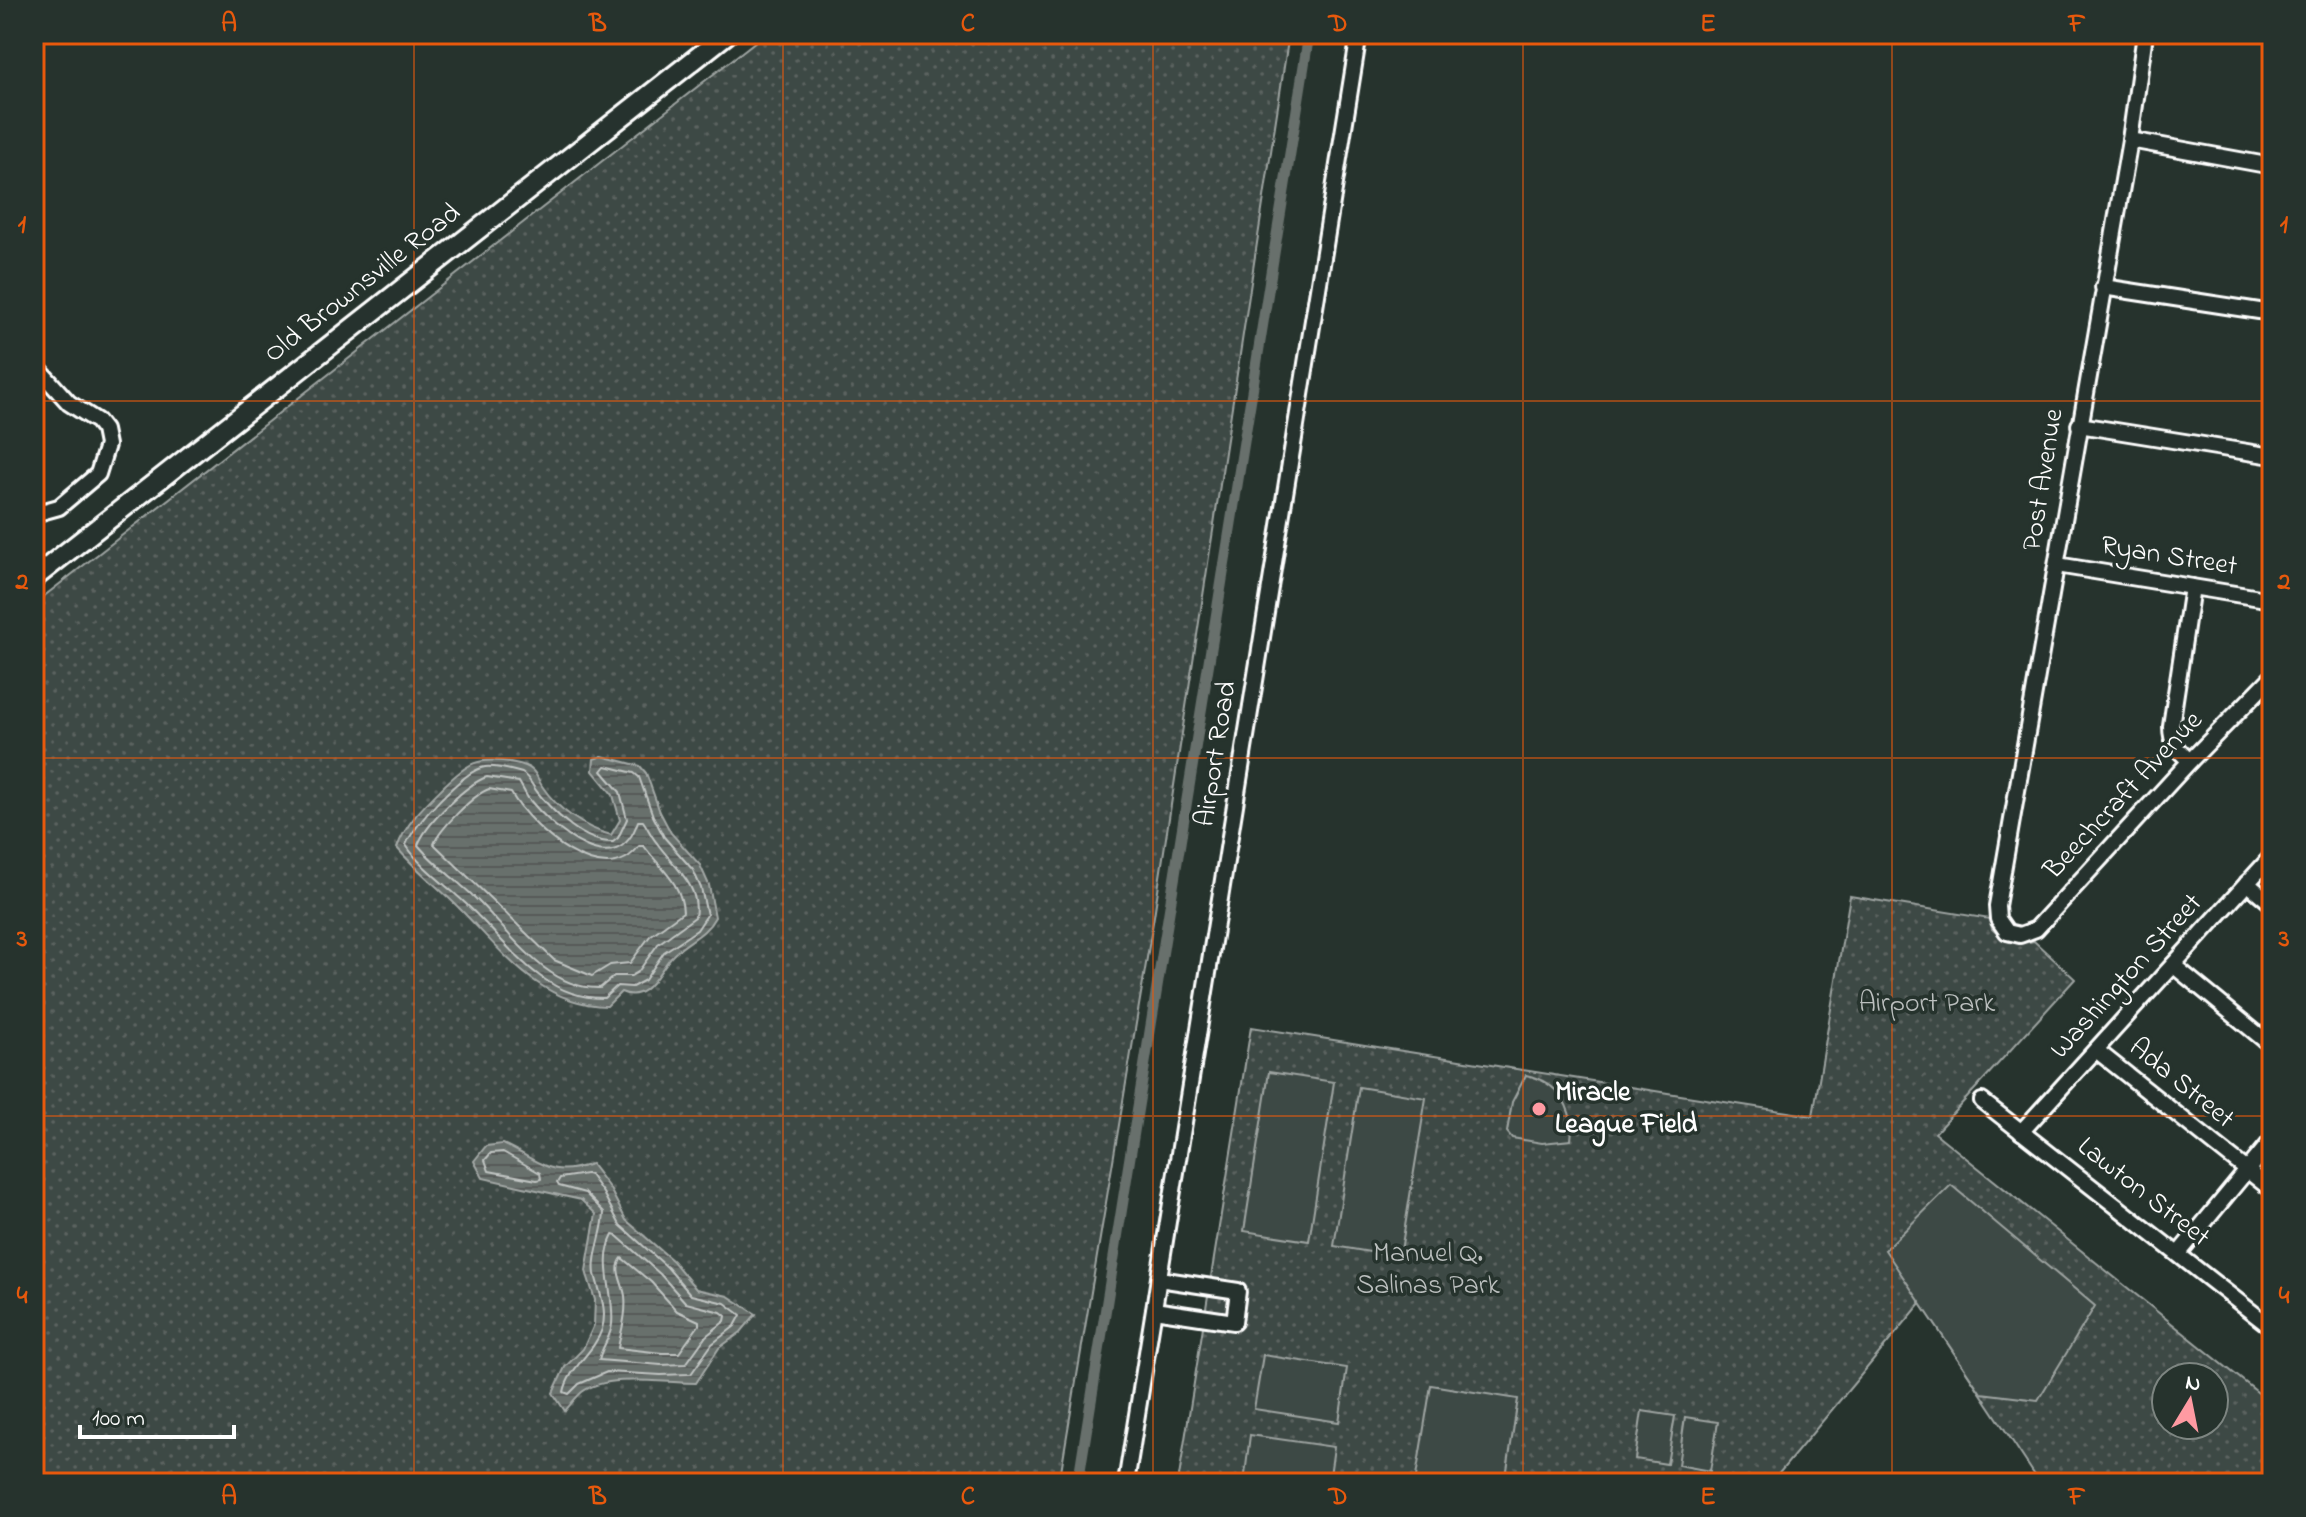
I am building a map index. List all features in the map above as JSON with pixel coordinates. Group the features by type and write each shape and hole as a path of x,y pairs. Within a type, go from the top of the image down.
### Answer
{"main road":[{"name":"Old Brownsville Road","path":"34,578 727,34"}],"street":[{"name":"Airport Road","path":"1126,1483 1359,34"},
{"name":"Post Avenue","path":"2007,932 1998,919 1997,906 2130,140 2145,34"},
{"path":"2130,140 2272,166"},
{"path":"2103,287 2272,313"},
{"path":"34,364 69,403 97,421 104,430 107,445 98,474 59,507 34,514"},
{"path":"2079,425 2272,456"},
{"name":"Ryan Street","path":"2057,565 2272,600"},
{"path":"2190,761 2176,749 2171,738 2171,726 2192,587"},
{"name":"Beechcraft Avenue","path":"2007,932 2020,935 2036,929 2190,761 2272,677"},
{"name":"Washington Street","path":"2021,1132 2272,856"},
{"path":"2247,883 2272,904"},
{"path":"2173,965 2272,1046"},
{"name":"Ada Street","path":"2096,1050 2272,1190"},
{"name":"Lawton Street","path":"1982,1101 2272,1328"},
{"path":"2179,1253 2272,1140"},
{"path":"1154,1310 1234,1322 1238,1291 1159,1279"}],"green space":[{"path":"765,34 1289,34 1154,916 1059,1483 34,1483 34,604"},
{"name":"Manuel Q. Salinas Park","path":"1850,896 1990,919 1992,929 2006,940 2022,943 2034,941 2075,979 1935,1133 2219,1361 2150,1361 2150,1441 2230,1441 2230,1370 2272,1404 2272,1474 2261,1483 2040,1483 1921,1303 1771,1483 1178,1483 1251,1027 1813,1116"},
{"path":"1269,1072 1334,1082 1309,1241 1244,1231"},
{"name":"Miracle League Field","path":"1526,1075 1547,1084 1562,1098 1570,1117 1571,1140 1542,1143 1512,1138 1507,1132 1512,1102"},
{"path":"1359,1087 1426,1098 1400,1257 1334,1246"},
{"path":"1951,1185 2095,1306 2038,1400 1981,1393 1885,1250"},
{"path":"1263,1355 1347,1368 1339,1422 1254,1409"},
{"path":"1431,1385 1518,1399 1505,1483 1415,1483"},
{"path":"1642,1411 1675,1416 1667,1464 1635,1459"},
{"path":"1685,1417 1718,1422 1710,1471 1678,1465"},
{"path":"1250,1435 1334,1447 1329,1483 1244,1483"}],"water":[{"path":"602,756 640,766 646,773 671,833 700,865 709,885 715,917 706,929 673,955 645,990 630,994 621,992 607,1006 563,997 526,975 397,848 411,822 445,785 474,763 489,760 530,768 563,810 591,828 611,835 620,820 613,795 593,771 594,759"},
{"path":"503,1144 554,1169 591,1164 610,1189 626,1220 673,1261 696,1289 728,1296 756,1314 741,1332 719,1348 696,1383 636,1380 606,1383 582,1392 565,1411 553,1393 565,1367 583,1349 594,1325 595,1300 586,1271 596,1214 581,1200 483,1178 474,1161 486,1146"}],"waterway":[{"path":"1078,1483 1309,34"}],"place":[{"name":"Miracle League Field","path":"1539,1109"}],"park label":[{"name":"Airport Park","path":"1927,1004"}]}
